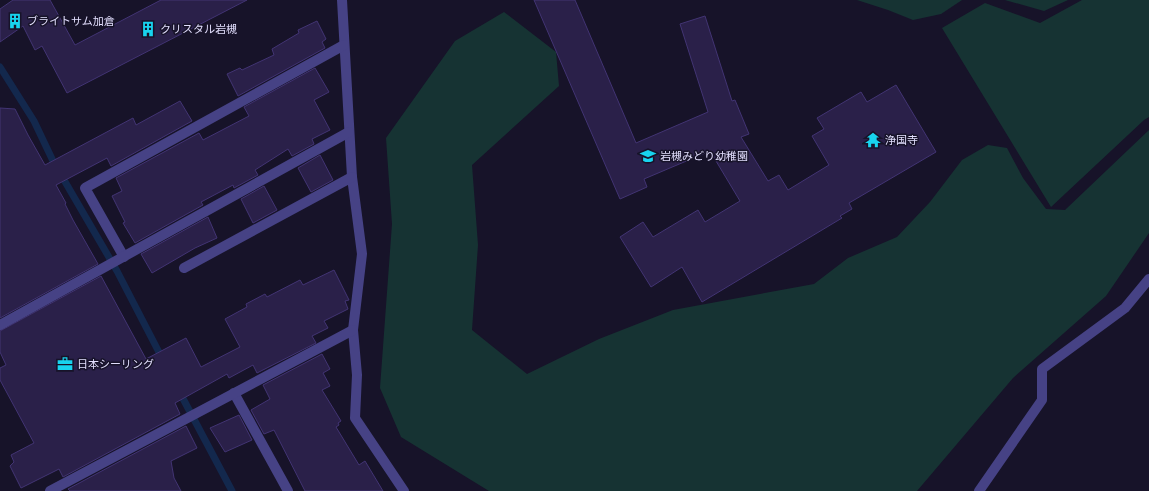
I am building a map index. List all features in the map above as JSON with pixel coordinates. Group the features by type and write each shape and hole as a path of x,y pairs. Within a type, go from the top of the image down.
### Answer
{"street":[{"path":"342,0 352,177 362,254 353,330 357,375 355,418 404,491"},
{"path":"124,256 84,188 344,46"},
{"path":"0,325 350,132"},
{"path":"184,268 352,177"},
{"path":"979,491 1042,400 1042,369 1125,308 1149,279"},
{"path":"50,491 353,330"},
{"path":"234,393 288,491"}],"green space":[{"path":"857,0 962,0 941,14 913,20"},
{"path":"1005,0 1068,0 1044,11"},
{"path":"1082,0 1149,0 1149,117 1051,207 942,28 985,3 1040,23"},
{"path":"504,12 556,52 559,86 472,165 478,245 472,330 527,374 599,339 673,310 814,284 848,258 897,237 930,202 962,160 988,145 1007,148 1023,178 1046,209 1065,210 1149,130 1149,233 1106,296 1013,378 917,491 489,491 401,437 380,388 392,224 386,138 455,41"}],"building":[{"name":"クリスタル岩槻","path":"13,0 50,0 75,45 161,0 247,0 67,93 42,46 35,50 23,26 0,42 0,9"},
{"path":"534,0 575,0 636,143 708,112 680,24 705,16 732,101 735,100 749,134 741,137 768,181 779,175 788,190 829,165 812,136 824,129 817,118 861,92 867,102 896,85 936,152 849,203 852,209 840,216 842,218 702,302 682,267 651,287 620,237 643,222 653,237 698,210 705,222 740,201 710,151 644,179 647,187 620,199"},
{"path":"317,21 326,39 322,42 325,48 238,96 227,74 240,68 242,70 274,55 272,49 299,33 298,30"},
{"path":"315,68 329,92 314,100 330,130 312,139 314,144 292,156 288,149 255,170 258,175 234,188 233,185 201,202 203,205 135,243 123,223 125,222 112,196 122,191 116,178 199,133 203,140 249,116 244,107"},
{"path":"180,101 192,121 111,166 107,158 56,185 73,220 98,264 0,318 0,108 15,109 45,165 133,118 136,125"},
{"path":"320,155 333,180 311,192 298,168"},
{"path":"264,186 277,210 253,223 241,199"},
{"path":"208,217 217,238 195,248 152,273 141,254"},
{"path":"334,270 349,300 345,301 348,309 324,321 328,328 312,336 316,343 257,373 253,365 229,378 227,374 175,403 180,414 63,477 59,469 21,488 10,466 14,462 11,455 34,443 0,380 0,368 6,365 0,352 0,331 101,276 146,359 186,338 201,367 240,347 225,319 247,307 246,304 265,294 267,297 300,280 303,285"},
{"path":"322,354 330,369 323,373 330,386 322,390 341,421 336,427 359,465 365,461 383,491 305,491 274,430 264,434 251,410 270,399 263,385"},
{"path":"239,415 252,440 225,452 210,428"},
{"path":"186,426 197,448 171,461 174,478 181,491 70,491 68,489"}],"waterway":[{"path":"0,67 34,121 53,161 117,271 163,360"},
{"path":"179,391 232,491"}],"place":[{"name":"ブライトサム加倉","path":"15,21"},
{"name":"クリスタル岩槻","path":"148,29"},
{"name":"浄国寺","path":"873,140"},
{"name":"岩槻みどり幼稚園","path":"648,156"},
{"name":"日本シーリング","path":"65,364"}]}
